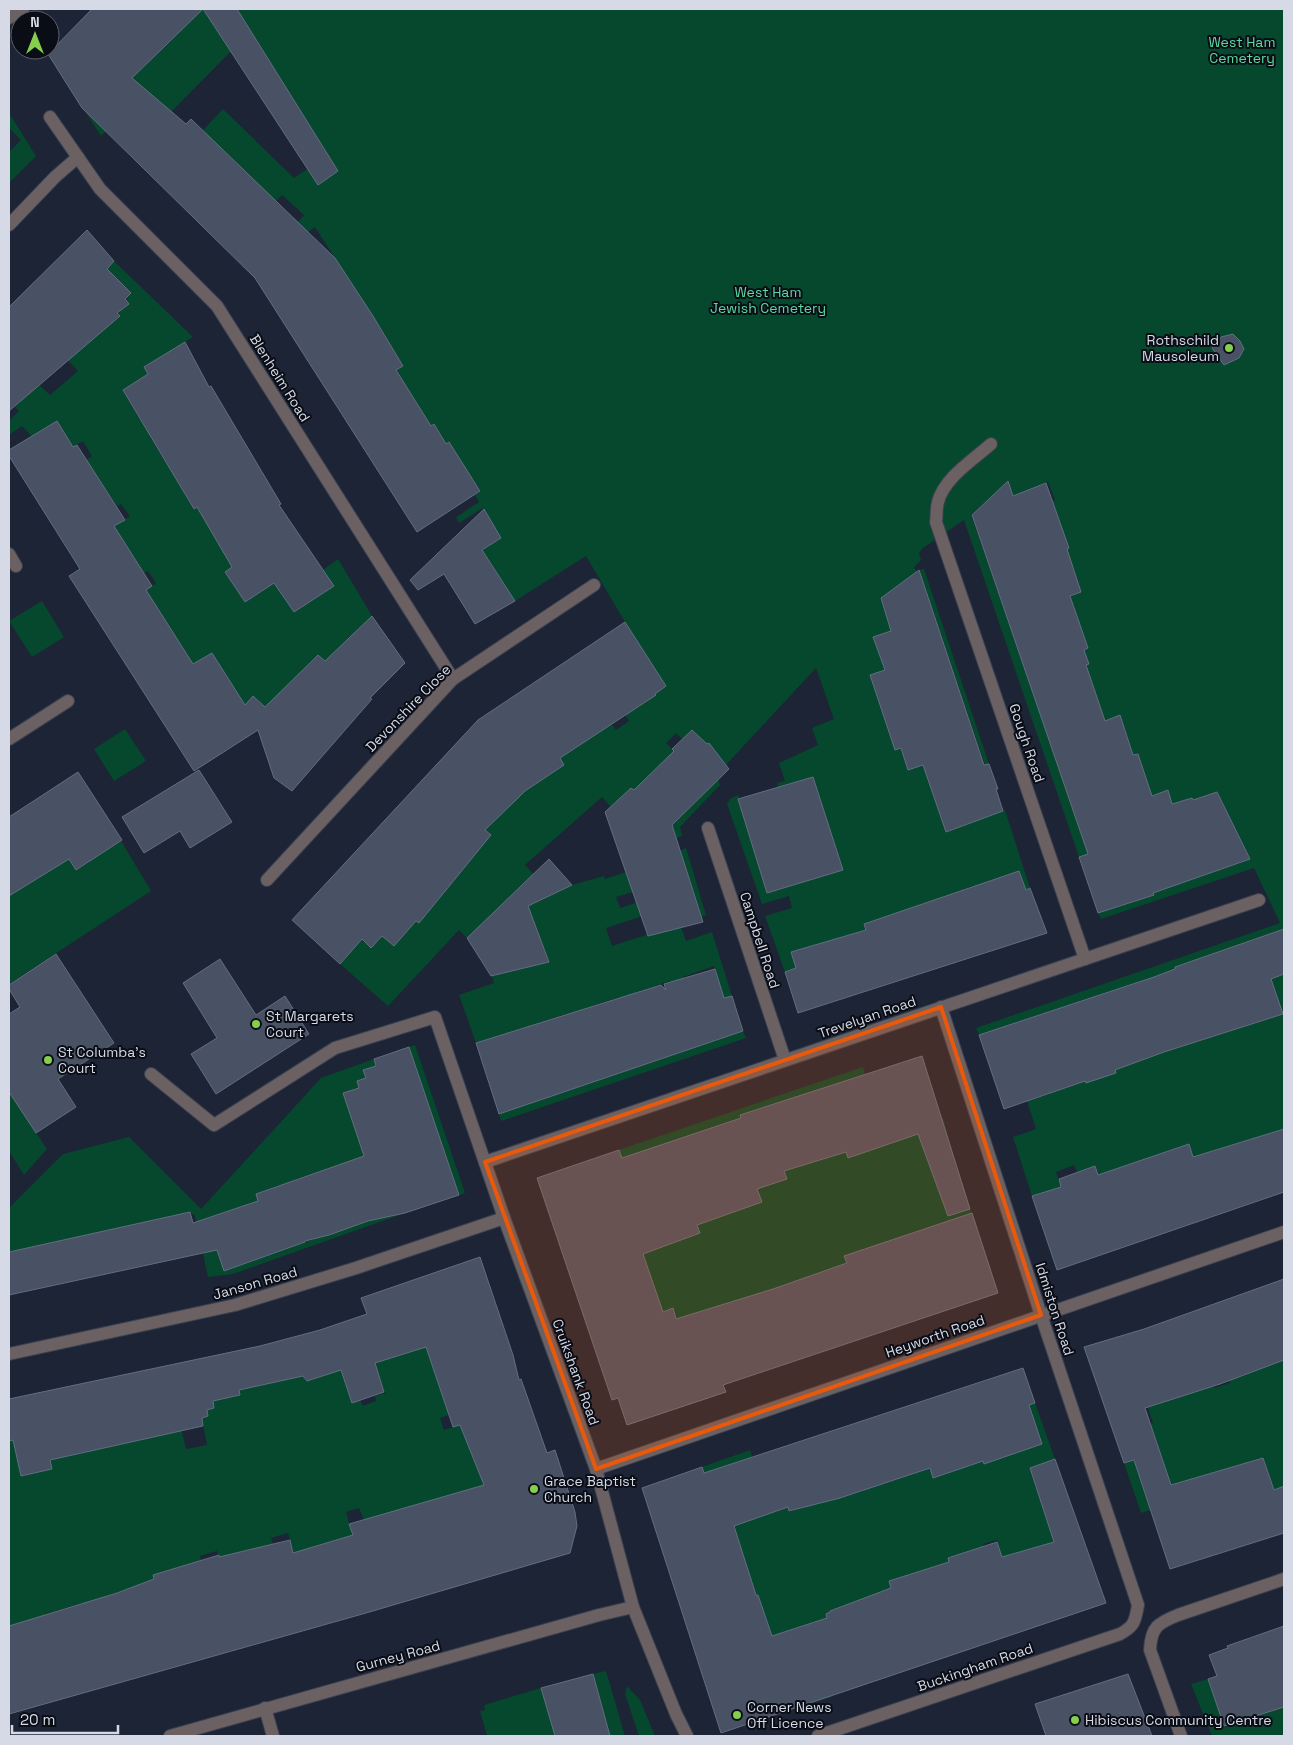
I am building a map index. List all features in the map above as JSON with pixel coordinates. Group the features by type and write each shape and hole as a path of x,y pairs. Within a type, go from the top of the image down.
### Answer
{"street":[{"path":"9,18 23,9"},
{"name":"Blenheim Road","path":"50,117 100,189 217,306 453,679"},
{"path":"9,225 55,177 78,157"},
{"name":"Gough Road","path":"991,444 946,485 938,502 936,522 1085,959"},
{"path":"9,554 16,566"},
{"name":"Devonshire Close","path":"267,880 453,679 594,584"},
{"path":"9,739 68,701"},
{"name":"Campbell Road","path":"708,828 785,1060"},
{"name":"Trevelyan Road","path":"485,1162 1259,900"},
{"name":"Idmiston Road","path":"942,1007 1041,1315 1138,1605 1136,1620"},
{"name":"Cruikshank Road","path":"151,1074 214,1125 335,1048 435,1017 504,1218 596,1469 633,1607 676,1714 687,1736"},
{"name":"Janson Road","path":"9,1354 235,1305 356,1268 504,1218"},
{"name":"Heyworth Road","path":"596,1469 1284,1232"},
{"path":"1181,1736 1150,1650 1150,1638 1155,1627 1178,1615 1284,1579"},
{"name":"Gurney Road","path":"170,1736 633,1607"},
{"name":"Buckingham Road","path":"818,1736 1120,1634 1131,1628 1136,1620"},
{"path":"265,1708 273,1736"}],"highlighted area":[{"path":"941,1007 1041,1315 596,1469 485,1162"}],"green space":[{"name":"West Ham Jewish Cemetery","path":"155,9 172,9 187,22 200,9 204,9 208,13 213,9 1284,9 1284,933 1282,930 1175,967 1175,970 979,1035 976,1028 1280,923 1254,868 1101,919 1098,913 1250,859 1217,792 1197,798 1207,828 1202,830 1192,798 1172,804 1168,791 1154,795 1170,843 1159,846 1153,828 1140,832 1148,853 1137,857 1131,840 1108,848 1113,864 1098,869 1093,853 1079,857 964,520 923,548 919,553 921,560 914,567 917,572 881,598 887,617 893,615 898,629 873,637 878,649 899,643 906,663 870,675 895,750 918,743 921,751 904,757 908,770 924,764 927,773 944,767 950,785 932,792 946,832 1005,810 1030,888 1026,890 1019,871 986,882 992,900 978,905 972,886 957,892 963,911 949,915 943,898 910,908 915,927 901,932 894,914 864,924 866,930 839,938 844,956 825,961 820,944 792,952 796,968 785,972 765,916 792,908 789,896 762,904 727,804 730,799 738,795 767,893 842,870 829,827 792,838 788,822 824,810 813,777 778,788 777,783 785,781 779,763 818,745 812,728 834,719 816,668 726,765 709,743 707,744 695,733 685,742 676,733 666,743 674,751 669,756 680,767 659,789 649,778 641,785 652,796 647,802 631,788 612,805 638,830 631,837 618,815 602,797 525,865 551,892 557,887 560,890 604,876 605,879 626,872 633,892 616,897 620,908 651,898 655,912 606,928 612,946 680,924 686,941 712,932 732,996 724,998 714,966 683,977 692,1008 680,1012 670,981 636,992 646,1022 629,1028 619,997 586,1008 595,1038 579,1043 569,1013 535,1024 545,1054 528,1059 519,1029 502,1035 510,1064 503,1067 494,1037 476,1043 459,995 494,983 492,976 549,961 536,926 509,898 467,938 459,930 388,1006 340,964 352,950 336,935 345,925 371,948 382,936 394,946 409,929 371,896 378,889 416,921 426,910 415,900 428,885 402,862 412,852 448,884 470,858 461,850 466,847 472,852 491,836 485,830 503,812 474,785 477,782 506,809 531,785 502,756 509,746 531,778 545,770 549,775 564,764 539,728 549,722 569,751 599,730 580,702 591,695 616,730 629,721 625,715 645,702 626,672 633,668 651,696 666,686 586,556 515,601 490,562 451,586 450,583 485,562 479,552 501,538 483,508 459,523 456,517 479,502 475,495 481,491 473,479 467,483 458,470 437,484 429,471 456,454 449,442 446,444 434,424 424,430 413,412 420,408 411,394 389,408 381,395 403,381 396,370 403,366 394,351 365,369 358,357 387,338 368,308 338,327 333,319 362,300 315,227 301,237 292,229 304,215 282,195 259,218 249,208 264,191 240,168 225,184 218,178 234,161 208,136 192,152 187,147 223,109 294,178 328,155 251,31 171,112 159,101 149,110 137,100 101,136 86,113 112,86 95,69 107,57 125,74 140,59 123,42 128,37 150,58 176,32 153,11","holes":["1048,482 1055,500 1041,505 1043,511 1037,513 1039,522 1023,527 1028,541 1045,536 1048,544 1065,538 1069,548 1066,550 1071,566 1041,576 1046,587 1076,577 1081,592 1070,596 1072,600 1068,602 1073,616 1056,622 1061,636 1078,630 1081,640 1085,639 1088,648 1084,650 1089,664 1072,670 1075,678 1072,679 1076,690 1087,687 1096,715 1102,713 1105,721 1120,716 1128,740 1096,752 1100,766 1138,754 1142,766 1119,773 1125,794 1110,799 1112,804 1127,800 1132,815 1082,832 971,515 998,490 1009,486 1013,496"]},
{"path":"9,113 36,156 9,183 9,152 21,140 9,128"},
{"path":"114,261 193,337 144,367 148,374 123,391 140,420 166,405 175,422 150,437 168,466 197,449 206,464 177,481 193,509 223,492 255,552 225,572 245,602 274,583 294,612 334,586 323,570 338,559 372,616 347,640 341,673 318,655 269,710 253,696 242,709 230,682 212,653 182,672 135,597 156,583 148,571 144,573 134,557 107,551 79,569 74,559 108,530 130,516 121,504 117,506 106,490 87,502 66,473 92,456 83,441 73,447 61,427 35,440 22,426 9,435 9,421 19,411 15,407 22,400 9,386 9,365 13,360 50,395 78,371 42,333 19,298 26,290 83,348 88,344 85,340 83,293 113,322 120,317 118,314 131,293 107,269"},
{"path":"924,569 989,764 985,765 919,570"},
{"path":"42,601 64,637 32,657 9,621"},
{"path":"125,729 146,761 114,781 94,749"},
{"path":"718,779 720,785 680,827 682,836 676,838 672,825"},
{"path":"102,809 151,891 9,984 9,886 14,893 34,880 45,846 58,866 69,859 76,870 90,862 82,849 82,822"},
{"path":"686,848 706,915 702,917 680,851"},
{"path":"1284,974 1284,1135 1282,1130 1205,1153 1193,1159 1189,1144 1167,1151 1188,1215 1109,1207 1095,1166 1077,1172 1074,1165 1056,1172 1072,1220 1050,1191 1032,1196 1013,1137 1036,1129 1027,1101 1050,1094 1048,1089 1074,1046 1086,1083 1116,1073 1103,1035 1192,1020 1200,1041 1238,1028 1227,995 1253,1024 1283,1014 1271,979"},
{"path":"743,1031 746,1038 501,1121 499,1114"},
{"path":"415,1045 465,1193 459,1195 409,1047"},
{"path":"374,1059 376,1066 363,1070 366,1078 358,1081 359,1088 344,1093 403,1196 408,1212 233,1274 208,1277 195,1216 190,1212 9,1252 9,1208 63,1154 129,1137 201,1209 321,1078","holes":["321,1171 331,1199 323,1236 224,1271 214,1240 264,1221 256,1194 279,1185 289,1214 306,1208 296,1179"]},
{"path":"863,1067 865,1074 740,1115 741,1118 669,1143 684,1239 700,1233 693,1211 762,1202 757,1188 782,1167 943,1118 954,1157 930,1166 934,1177 958,1169 973,1218 938,1224 905,1235 917,1274 845,1256 857,1295 839,1266 807,1277 817,1309 788,1284 758,1294 729,1319 724,1304 699,1312 701,1371 710,1398 688,1405 679,1378 672,1308 646,1318 651,1296 657,1294 651,1277 616,1289 619,1150"},
{"path":"9,1092 47,1149 24,1175 9,1151"},
{"path":"392,1287 397,1300 461,1336 485,1402 440,1418 444,1430 460,1425 465,1437 495,1427 509,1521 449,1495 444,1496 375,1544 359,1508 346,1512 354,1540 336,1573 327,1543 311,1547 303,1584 288,1533 271,1538 273,1544 254,1549 223,1569 217,1551 200,1556 214,1608 182,1566 153,1575 157,1588 123,1591 109,1595 94,1643 82,1603 45,1614 57,1653 30,1620 9,1626 9,1441 13,1440 21,1476 52,1469 44,1431 77,1445 80,1454 90,1451 88,1443 175,1404 186,1449 207,1445 202,1418 208,1416 207,1410 214,1408 211,1395 225,1392 226,1398 240,1395 239,1390 295,1366 307,1380 339,1364 352,1403 360,1400 363,1406 376,1401 375,1396 385,1393 373,1357 376,1294"},
{"path":"1276,1328 1284,1353 1284,1486 1274,1490 1263,1458 1249,1463 1252,1505 1239,1465 1212,1473 1167,1505 1141,1513 1124,1463 1159,1452 1147,1425 1153,1423 1147,1405 1186,1395 1211,1380 1214,1388 1230,1383 1218,1349"},
{"path":"1035,1403 1055,1459 1030,1468 1037,1491 1078,1525 1051,1533 1055,1547 1002,1557 997,1540 983,1544 1000,1597 950,1564 889,1581 892,1591 830,1611 830,1613 826,1614 827,1618 819,1659 832,1697 801,1706 773,1656 758,1595 722,1606 702,1467 750,1450 765,1495 777,1511 788,1507 789,1512 802,1508 801,1502 837,1491 840,1498 864,1491 856,1465 872,1459 881,1485 913,1474 971,1425 984,1464 998,1459 1029,1405"},
{"path":"606,1671 625,1736 610,1736 593,1674"},
{"path":"1208,1679 1225,1727 1235,1724 1233,1718 1257,1715 1284,1707 1284,1736 1212,1736 1191,1684"},
{"path":"627,1686 640,1700 655,1736 639,1736 625,1694"},
{"path":"541,1688 555,1736 487,1736 480,1711 485,1710 484,1705"}],"building":[{"path":"92,9 203,9 132,78 186,124 191,119 335,258 403,366 396,370 431,426 434,424 446,444 449,442 480,491 417,532 255,278 82,108 52,60 60,60 60,42"},
{"path":"203,9 237,9 338,171 318,185"},
{"path":"87,230 114,261 107,269 131,293 125,299 129,304 117,313 120,316 9,411 9,307"},
{"name":"Rothschild Mausoleum","path":"1233,334 1240,341 1244,349 1239,358 1224,365 1212,348 1221,337"},
{"path":"185,342 209,387 211,386 281,504 279,505 334,586 294,612 274,583 245,602 225,572 232,567 197,507 194,509 123,390 148,374 144,367"},
{"path":"57,421 73,447 77,445 125,520 114,526 152,586 146,590 193,664 212,653 245,705 253,696 265,707 318,655 325,661 372,616 405,663 370,698 372,699 292,791 274,778 258,730 194,771 69,576 80,569 9,456 9,450"},
{"path":"1008,481 1013,496 1046,483 1069,548 1067,549 1081,592 1070,596 1088,648 1084,650 1089,664 1086,665 1105,721 1120,715 1133,755 1138,754 1152,796 1168,790 1172,804 1192,798 1193,800 1217,792 1250,859 1153,893 1154,895 1098,913 1079,857 1088,854 972,515"},
{"path":"484,509 501,538 482,550 515,601 475,624 444,574 418,590 410,580"},
{"path":"919,570 984,765 989,764 1003,811 946,832 923,765 908,770 901,748 895,750 870,675 885,670 873,637 891,631 881,598"},
{"path":"625,622 666,686 656,695 560,758 564,765 525,791 485,830 491,835 419,923 416,921 394,946 382,936 371,948 362,939 340,964 292,920 478,720"},
{"path":"692,730 707,744 709,743 729,769 672,825 703,922 648,936 605,812 631,788 634,790 674,751 672,749"},
{"path":"199,770 232,822 190,848 180,831 144,853 122,817"},
{"path":"78,772 122,840 76,870 69,859 9,896 9,817"},
{"path":"813,777 843,870 767,893 738,799"},
{"path":"549,859 572,885 528,906 549,962 491,976 467,938"},
{"path":"1019,871 1026,890 1030,888 1047,933 798,1013 785,972 796,968 791,952 866,930 864,924"},
{"path":"1284,929 1284,974 1271,979 1283,1014 1164,1052 1115,1070 1116,1073 1086,1083 1085,1081 1004,1109 979,1035 1154,977 1175,969 1175,967"},
{"name":"St Columba's Court","path":"56,954 114,1043 58,1079 76,1107 36,1133 9,1092 9,1014 20,1007 9,989 9,985"},
{"name":"St Margarets Court","path":"220,959 256,1015 285,996 309,1034 216,1094 191,1054 217,1038 183,983"},
{"path":"715,969 724,998 732,996 743,1031 499,1114 476,1043 661,985 666,990 664,984"},
{"path":"409,1047 459,1195 405,1213 368,1221 329,1235 305,1241 224,1271 217,1250 9,1295 9,1252 190,1212 193,1223 258,1201 256,1194 364,1156 343,1093 359,1088 357,1081 366,1078 363,1070 376,1066 374,1059"},
{"path":"922,1056 970,1209 948,1216 918,1134 848,1158 846,1152 784,1171 787,1179 757,1189 762,1202 697,1225 700,1233 643,1254 663,1312 673,1308 676,1319 773,1289 847,1263 844,1256 972,1213 998,1293 723,1385 726,1392 627,1425 618,1398 612,1400 537,1178 619,1150 622,1158 741,1118 740,1115"},
{"path":"1284,1129 1284,1192 1057,1270 1032,1196 1061,1187 1059,1179 1095,1166 1098,1175 1189,1144 1193,1157"},
{"path":"480,1257 513,1355 519,1380 521,1379 547,1453 555,1450 575,1512 577,1526 570,1553 9,1714 9,1626 117,1593 154,1579 153,1575 219,1555 219,1557 290,1540 293,1553 353,1535 349,1524 484,1485 460,1425 453,1427 426,1347 375,1363 384,1392 352,1403 341,1370 307,1381 303,1376 239,1390 240,1395 213,1401 214,1408 207,1410 208,1416 202,1418 203,1426 50,1460 52,1469 21,1476 13,1440 9,1441 9,1399 260,1346 320,1330 367,1314 361,1298"},
{"path":"1284,1279 1284,1360 1220,1384 1145,1408 1171,1485 1263,1458 1274,1490 1284,1486 1284,1533 1170,1569 1134,1460 1124,1463 1084,1347 1144,1329"},
{"path":"1023,1368 1035,1403 1029,1405 1042,1444 984,1464 983,1461 933,1478 930,1468 840,1498 789,1511 788,1507 734,1526 756,1595 758,1595 772,1636 827,1618 826,1614 830,1611 891,1588 889,1581 949,1562 948,1558 997,1542 1002,1557 1054,1542 1030,1468 1055,1459 1106,1603 721,1733 642,1488 702,1467 704,1473"},
{"path":"1284,1626 1284,1707 1224,1726 1208,1679 1217,1676 1209,1655 1228,1648 1227,1646"},
{"path":"593,1674 610,1736 555,1736 541,1688"},
{"path":"1128,1674 1152,1736 1046,1736 1035,1704"}],"place":[{"name":"Rothschild Mausoleum","path":"1229,348"},
{"name":"St Margarets Court","path":"256,1024"},
{"name":"St Columba's Court","path":"48,1060"},
{"name":"Grace Baptist Church","path":"534,1489"},
{"name":"Corner News Off Licence","path":"737,1715"},
{"name":"Hibiscus Community Centre","path":"1075,1720"}],"park label":[{"name":"West Ham Cemetery","path":"1242,50"}]}
